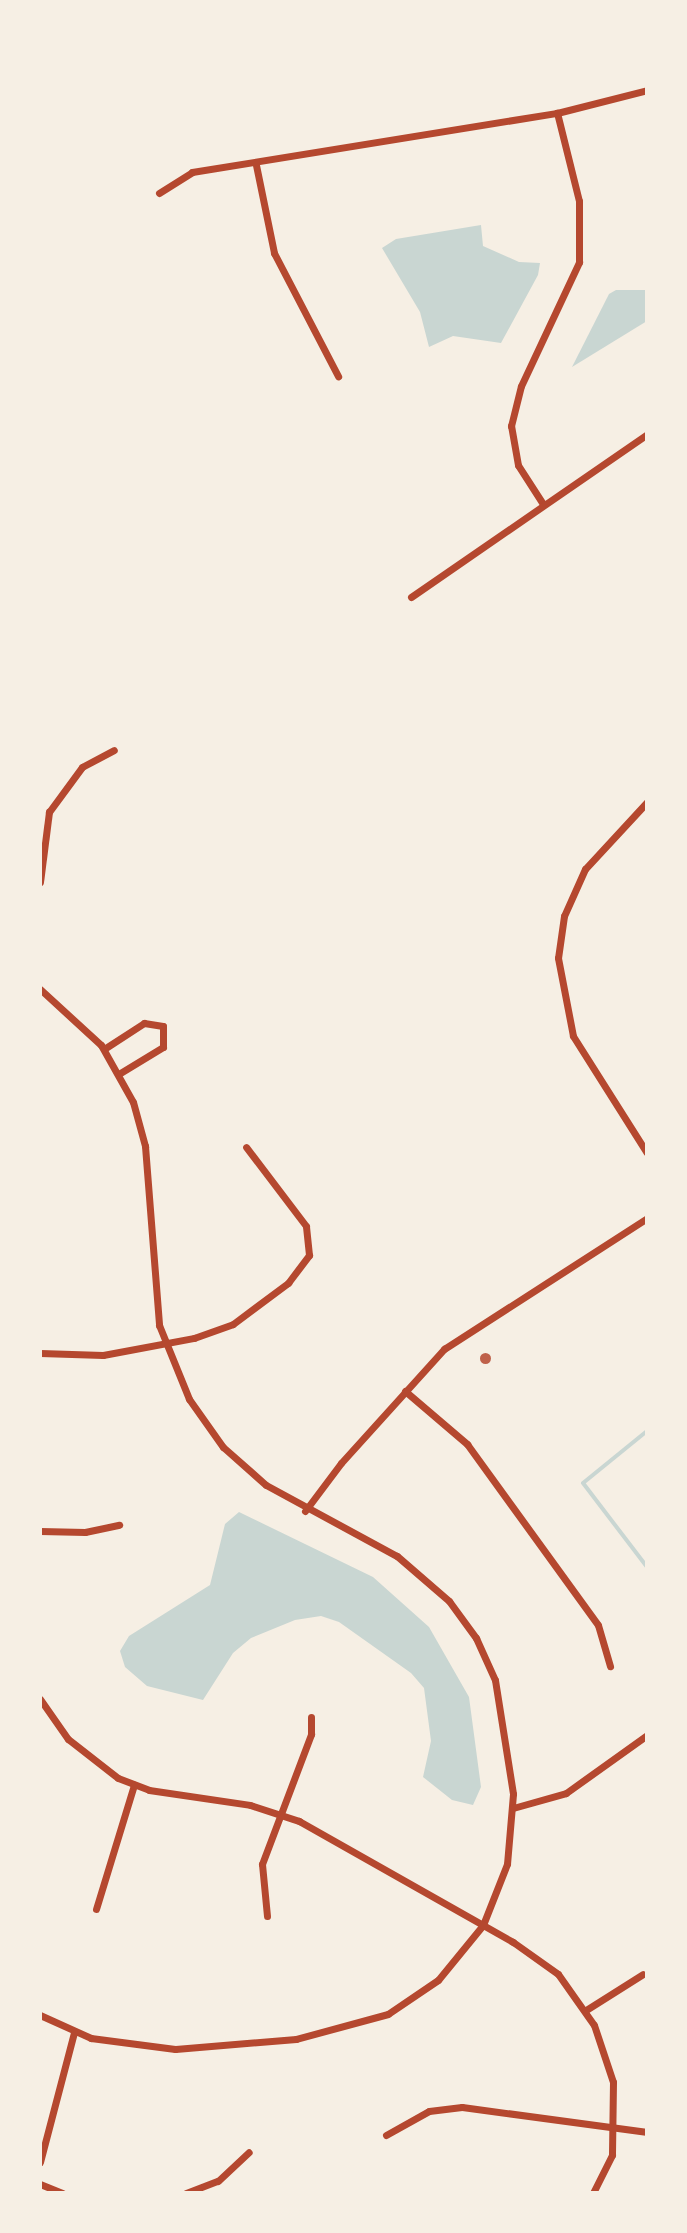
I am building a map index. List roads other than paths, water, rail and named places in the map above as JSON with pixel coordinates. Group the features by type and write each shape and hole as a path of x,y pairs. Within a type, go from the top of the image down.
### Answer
{"street":[{"path":"159,193 192,172 256,165 557,113 647,90"},
{"path":"543,504 518,465 511,426 521,386 579,262 579,201 557,113"},
{"path":"256,165 274,253 338,376"},
{"path":"411,597 647,434"},
{"path":"40,882 43,834 62,788 82,767 114,750"},
{"path":"647,802 585,869 564,916 558,958 573,1036 647,1153"},
{"path":"40,989 104,1049 120,1073 145,1146 153,1294 164,1342 189,1399 223,1447 266,1485 305,1511 415,1568 464,1619 486,1659 501,1704 513,1808 507,1864 483,1925 431,1986 388,2014 331,2033 238,2048 175,2049 118,2044 74,2032 40,2015"},
{"path":"104,1049 150,1021 163,1026 163,1047 120,1073"},
{"path":"40,1353 103,1355 194,1338 233,1324 305,1264 310,1248 306,1226 246,1147"},
{"path":"305,1511 405,1391 459,1338 647,1218"},
{"path":"405,1391 467,1444 598,1625 610,1666"},
{"path":"40,1531 85,1532 119,1525"},
{"path":"40,1699 48,1713 91,1759 134,1785 281,1813 537,1956 586,2010 609,2064 614,2130 607,2171 593,2193"},
{"path":"40,1719 48,1713"},
{"path":"267,1916 262,1864 311,1734 311,1717"},
{"path":"513,1808 566,1793 647,1735"},
{"path":"96,1909 134,1785"},
{"path":"586,2010 643,1974"},
{"path":"40,2162 74,2032"},
{"path":"386,2135 421,2114 462,2107 614,2130 647,2132"},
{"path":"186,2193 218,2181 249,2152"},
{"path":"40,2184 62,2193"}],"waterway":[{"path":"647,1431 583,1483 647,1567"}]}
